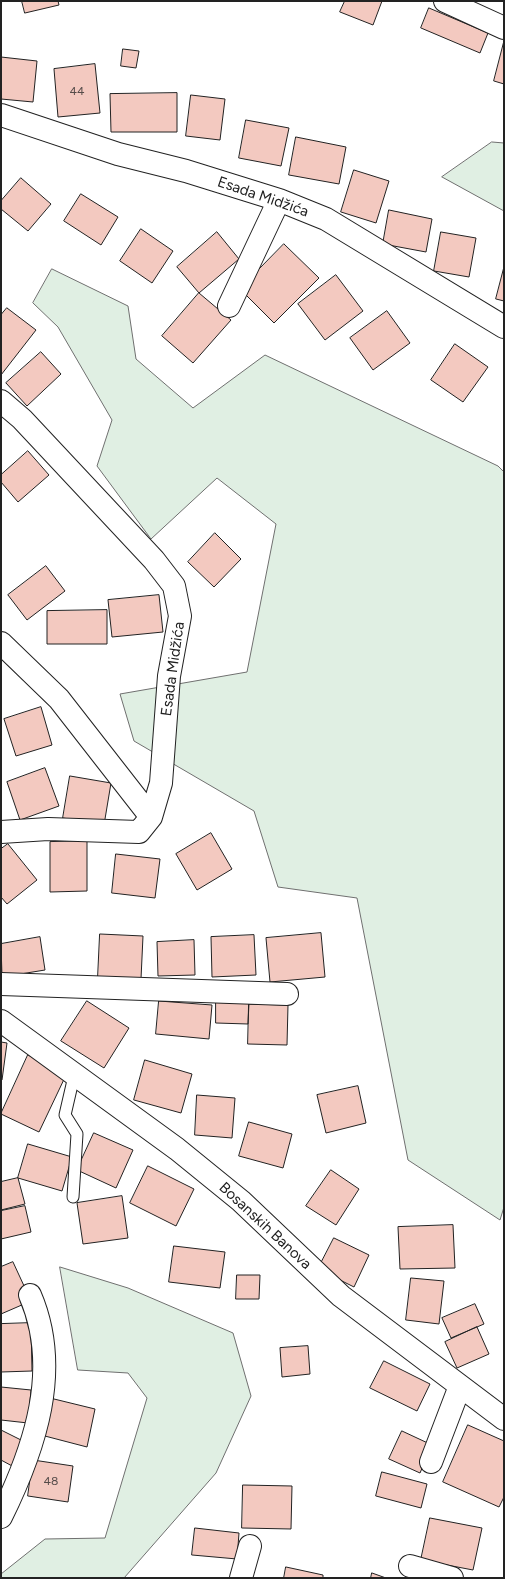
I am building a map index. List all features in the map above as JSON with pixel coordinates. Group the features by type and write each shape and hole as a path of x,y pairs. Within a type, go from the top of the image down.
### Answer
{"street":[{"path":"445,1 504,28"},
{"name":"Esada Midžića","path":"1,115 118,154 186,171 278,200 326,219 504,327"},
{"path":"229,306 278,200"},
{"name":"Esada Midžića","path":"1,401 22,419 154,560 174,586 180,616 169,676 161,783 151,817"},
{"path":"1,644 59,699 151,817 139,832 48,829 1,832"},
{"path":"1,984 287,994"},
{"name":"Bosanskih Banova","path":"1,1021 74,1076 177,1149 241,1200 341,1296 504,1419"},
{"path":"1,1517 32,1444 42,1402 46,1368 38,1313 30,1295"},
{"path":"431,1462 460,1386"},
{"path":"241,1578 250,1546"},
{"path":"410,1566 452,1578"}],"lane":[{"path":"73,1197 77,1134 65,1115 74,1076"}],"green space":[{"path":"492,142 504,143 504,211 442,177"},
{"path":"52,269 128,306 136,359 193,408 265,355 498,466 504,472 504,1207 500,1220 408,1160 357,898 278,887 254,811 134,741 120,694 247,672 276,524 217,478 151,539 97,466 112,420 58,327 33,303"},
{"path":"60,1267 128,1288 233,1333 251,1396 216,1473 124,1578 1,1578 1,1574 45,1539 105,1538 147,1398 128,1373 78,1370"}],"building":[{"path":"22,1 58,1 59,5 25,13"},
{"path":"345,1 382,1 373,25 340,12"},
{"path":"429,8 488,33 480,53 421,28"},
{"path":"504,41 504,84 494,81"},
{"path":"123,49 139,51 136,68 121,66"},
{"path":"1,57 37,61 33,102 1,99"},
{"path":"95,64 100,113 58,117 54,69"},
{"path":"177,93 177,132 111,132 110,94"},
{"path":"191,95 225,99 220,140 186,136"},
{"path":"246,120 289,128 281,166 239,158"},
{"path":"296,137 346,147 339,184 289,175"},
{"path":"354,170 389,181 376,223 341,212"},
{"path":"21,178 51,204 28,231 1,209 1,201"},
{"path":"81,194 118,217 101,245 64,221"},
{"path":"389,210 432,219 426,252 383,244"},
{"path":"141,229 173,251 152,283 120,261"},
{"path":"217,232 239,259 199,293 177,267"},
{"path":"441,232 476,238 469,277 434,271"},
{"path":"284,244 319,278 274,323 240,289"},
{"path":"504,267 504,301 496,299"},
{"path":"336,275 363,311 325,340 298,304"},
{"path":"199,293 231,320 193,363 162,336"},
{"path":"7,308 36,330 1,375 1,315"},
{"path":"387,311 410,343 373,370 350,338"},
{"path":"455,344 488,367 463,402 431,380"},
{"path":"41,352 61,374 27,406 6,383"},
{"path":"28,451 49,475 18,502 1,482 1,475"},
{"path":"215,533 241,559 214,587 188,562"},
{"path":"46,566 65,591 27,620 8,595"},
{"path":"159,595 163,632 112,637 108,600"},
{"path":"107,610 107,644 47,644 47,611"},
{"path":"41,707 52,745 16,756 4,719"},
{"path":"45,768 59,806 20,820 7,782"},
{"path":"70,776 111,783 104,825 63,818"},
{"path":"211,833 232,869 197,890 176,854"},
{"path":"87,841 87,891 50,892 50,842"},
{"path":"8,844 37,880 7,904 1,897 1,849"},
{"path":"116,854 160,859 155,898 112,893"},
{"path":"321,933 325,977 270,982 266,938"},
{"path":"100,934 143,936 141,979 98,977"},
{"path":"254,935 256,975 212,977 211,937"},
{"path":"40,937 45,970 2,977 1,944"},
{"path":"194,940 195,975 158,976 157,942"},
{"path":"87,1001 129,1028 104,1068 61,1041"},
{"path":"159,1001 212,1005 209,1039 156,1034"},
{"path":"216,1002 249,1002 248,1024 216,1023"},
{"path":"249,1004 288,1005 287,1045 248,1044"},
{"path":"1,1042 7,1043 2,1080 1,1080"},
{"path":"28,1055 67,1073 39,1132 1,1114"},
{"path":"145,1060 192,1074 181,1113 134,1100"},
{"path":"358,1086 366,1123 326,1133 317,1095"},
{"path":"197,1095 235,1098 232,1138 195,1135"},
{"path":"249,1122 292,1134 283,1168 239,1156"},
{"path":"94,1133 133,1150 116,1188 77,1170"},
{"path":"28,1144 72,1157 62,1191 18,1178"},
{"path":"148,1166 194,1189 176,1226 130,1203"},
{"path":"331,1170 359,1189 336,1225 306,1206"},
{"path":"18,1178 25,1204 1,1210 1,1182"},
{"path":"122,1196 128,1238 83,1244 77,1203"},
{"path":"25,1206 31,1232 1,1239 1,1211"},
{"path":"453,1225 455,1268 400,1269 398,1227"},
{"path":"334,1238 369,1255 354,1287 318,1269"},
{"path":"174,1246 225,1252 220,1288 169,1282"},
{"path":"13,1262 31,1301 1,1314 1,1267"},
{"path":"237,1275 260,1275 259,1299 236,1299"},
{"path":"411,1278 444,1281 439,1324 406,1320"},
{"path":"475,1304 484,1324 451,1338 442,1318"},
{"path":"31,1323 32,1371 1,1372 1,1324"},
{"path":"477,1327 489,1354 457,1368 445,1342"},
{"path":"308,1346 310,1374 282,1377 280,1348"},
{"path":"384,1361 430,1384 417,1411 370,1388"},
{"path":"1,1387 31,1390 28,1423 1,1420"},
{"path":"50,1398 95,1409 87,1447 41,1435"},
{"path":"468,1425 504,1441 504,1497 499,1507 443,1482"},
{"path":"1,1430 27,1443 14,1467 1,1460"},
{"path":"402,1431 432,1445 420,1473 389,1459"},
{"path":"33,1460 73,1466 68,1502 28,1496"},
{"path":"382,1472 427,1484 421,1508 376,1496"},
{"path":"243,1485 292,1486 291,1529 242,1528"},
{"path":"430,1518 482,1528 473,1570 421,1560"},
{"path":"195,1528 239,1533 237,1559 192,1555"},
{"path":"286,1567 323,1575 323,1578 284,1578"},
{"path":"372,1573 386,1578 371,1578"}]}
